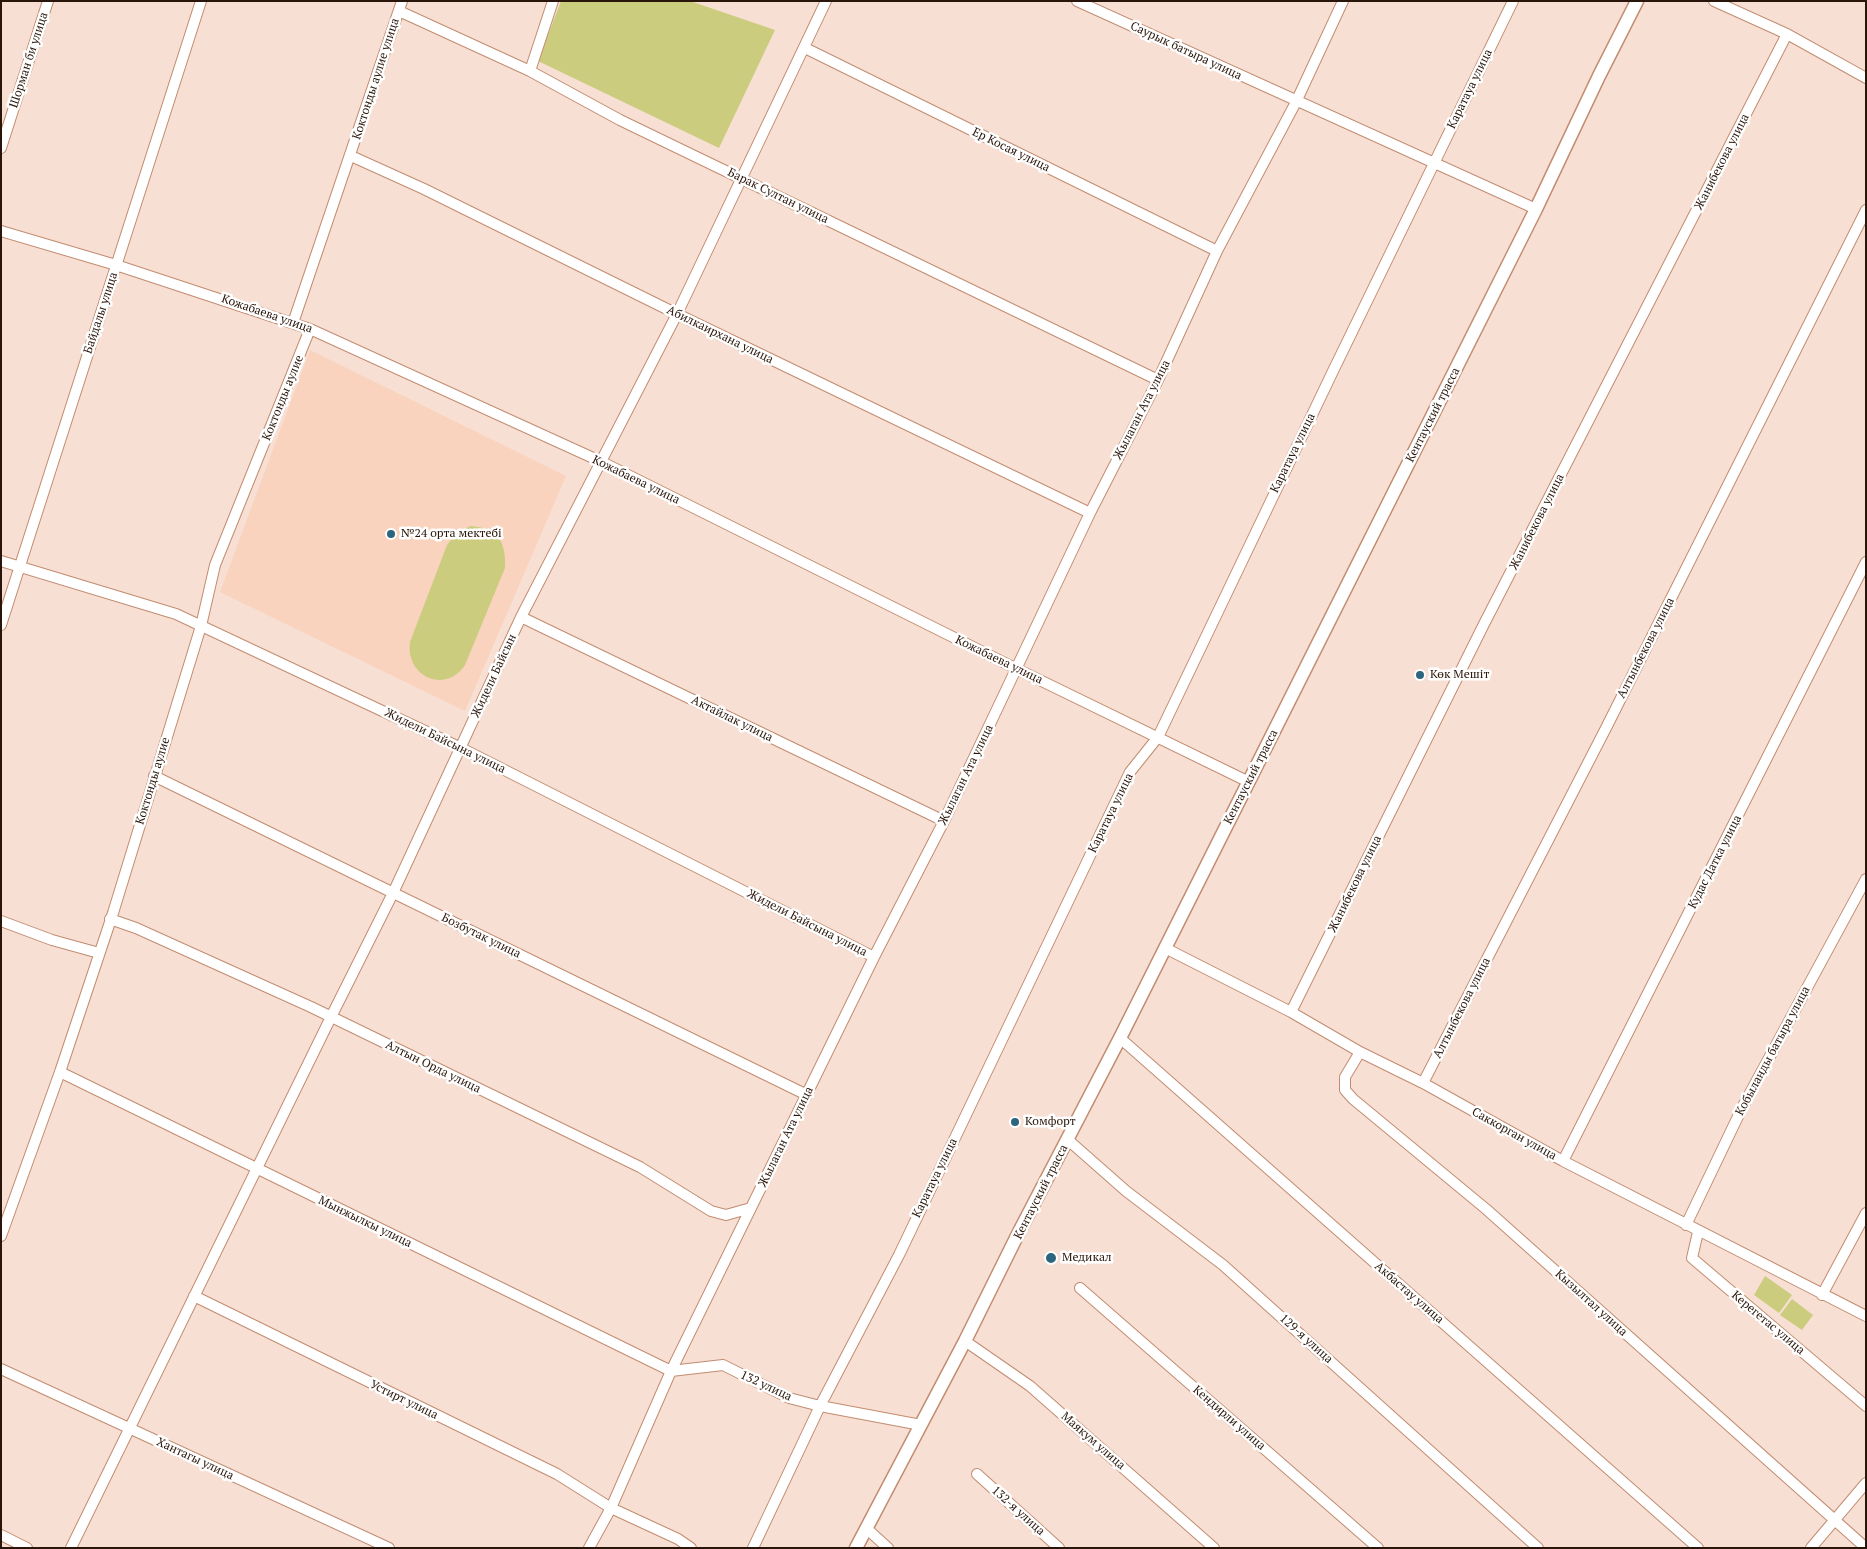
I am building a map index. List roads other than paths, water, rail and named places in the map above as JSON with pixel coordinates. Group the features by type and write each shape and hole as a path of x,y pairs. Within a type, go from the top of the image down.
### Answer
{"main road":[{"name":"Кентауский трасса","path":"856,1548 965,1342 1120,1038 1536,209 1595,84 1637,1"}],"street":[{"name":"Шорман би улица","path":"1,148 48,1"},
{"name":"Байдалы улица","path":"1,625 201,1"},
{"path":"530,71 553,1"},
{"name":"Жидели Байсын","path":"71,1548 393,893 521,617 677,314 826,1"},
{"name":"Саурык батыра улица","path":"1077,1 1296,102 1536,209"},
{"name":"Жылаган Ата улица","path":"589,1548 611,1508 671,1372 874,957 944,821 1090,514 1158,380 1217,251 1296,102 1343,1"},
{"name":"Каратауа улица","path":"753,1548 820,1406 899,1255 1130,772 1158,737 1513,1"},
{"path":"1714,1 1787,34 1866,78"},
{"name":"Барак Султан улица","path":"401,6 530,71 620,120 1158,380"},
{"name":"Коктонды аулие улица","path":"293,323 401,6"},
{"name":"Жанибекова улица","path":"1291,1012 1484,624 1787,34"},
{"name":"Ер Косая улица","path":"805,48 1217,251"},
{"name":"Абилкаирхана улица","path":"350,156 424,189 1090,514"},
{"name":"Алтынбекова улица","path":"1423,1083 1606,728 1866,210"},
{"name":"Кожабаева улица","path":"1,232 116,265 310,329 602,462 1017,669 1249,782"},
{"name":"Коктонды аулие","path":"1,1236 60,1072 110,919 201,626 216,565 310,329"},
{"name":"Жидели Байсына улица","path":"1,561 176,614 461,748 874,957"},
{"name":"Кудас Датка улица","path":"1563,1161 1866,562"},
{"name":"Актайлак улица","path":"521,617 944,821"},
{"name":"Бозбутак улица","path":"154,776 807,1095"},
{"name":"Кобыланды батыра улица","path":"1686,1225 1743,1106 1866,879"},
{"name":"Алтын Орда улица","path":"110,919 136,928 331,1017 640,1167 711,1211 726,1215 752,1208"},
{"path":"1,921 52,940 99,953"},
{"name":"Саккорган улица","path":"1165,948 1291,1012 1360,1052 1423,1083 1563,1161 1698,1232 1866,1316"},
{"name":"Акбастау улица","path":"1120,1038 1698,1548"},
{"name":"Кызылтал улица","path":"1360,1052 1345,1077 1345,1090 1353,1099 1486,1210 1866,1548"},
{"name":"Мынжылкы улица","path":"60,1072 671,1372"},
{"name":"129-я улица","path":"1067,1140 1126,1191 1223,1265 1538,1548"},
{"path":"1822,1295 1866,1213"},
{"name":"Керегетас улица","path":"1698,1232 1692,1258 1866,1406"},
{"name":"Кендирли улица","path":"1080,1288 1378,1548"},
{"name":"Устирт улица","path":"194,1296 557,1474 611,1508 678,1539 691,1548"},
{"name":"Маякум улица","path":"965,1342 1030,1386 1214,1548"},
{"name":"132 улица","path":"671,1372 723,1365 789,1398 820,1406 921,1425"},
{"name":"Хантагы улица","path":"1,1369 389,1548"},
{"name":"132-я улица","path":"977,1474 1059,1548"},
{"path":"1811,1548 1866,1483"},
{"path":"866,1528 888,1548"},
{"path":"1,1535 27,1548"}],"place":[{"name":"№24 орта мектебі","path":"391,534"},
{"name":"Көк Мешіт","path":"1420,675"},
{"name":"Комфорт","path":"1015,1122"},
{"name":"Медикал","path":"1051,1258"}]}
